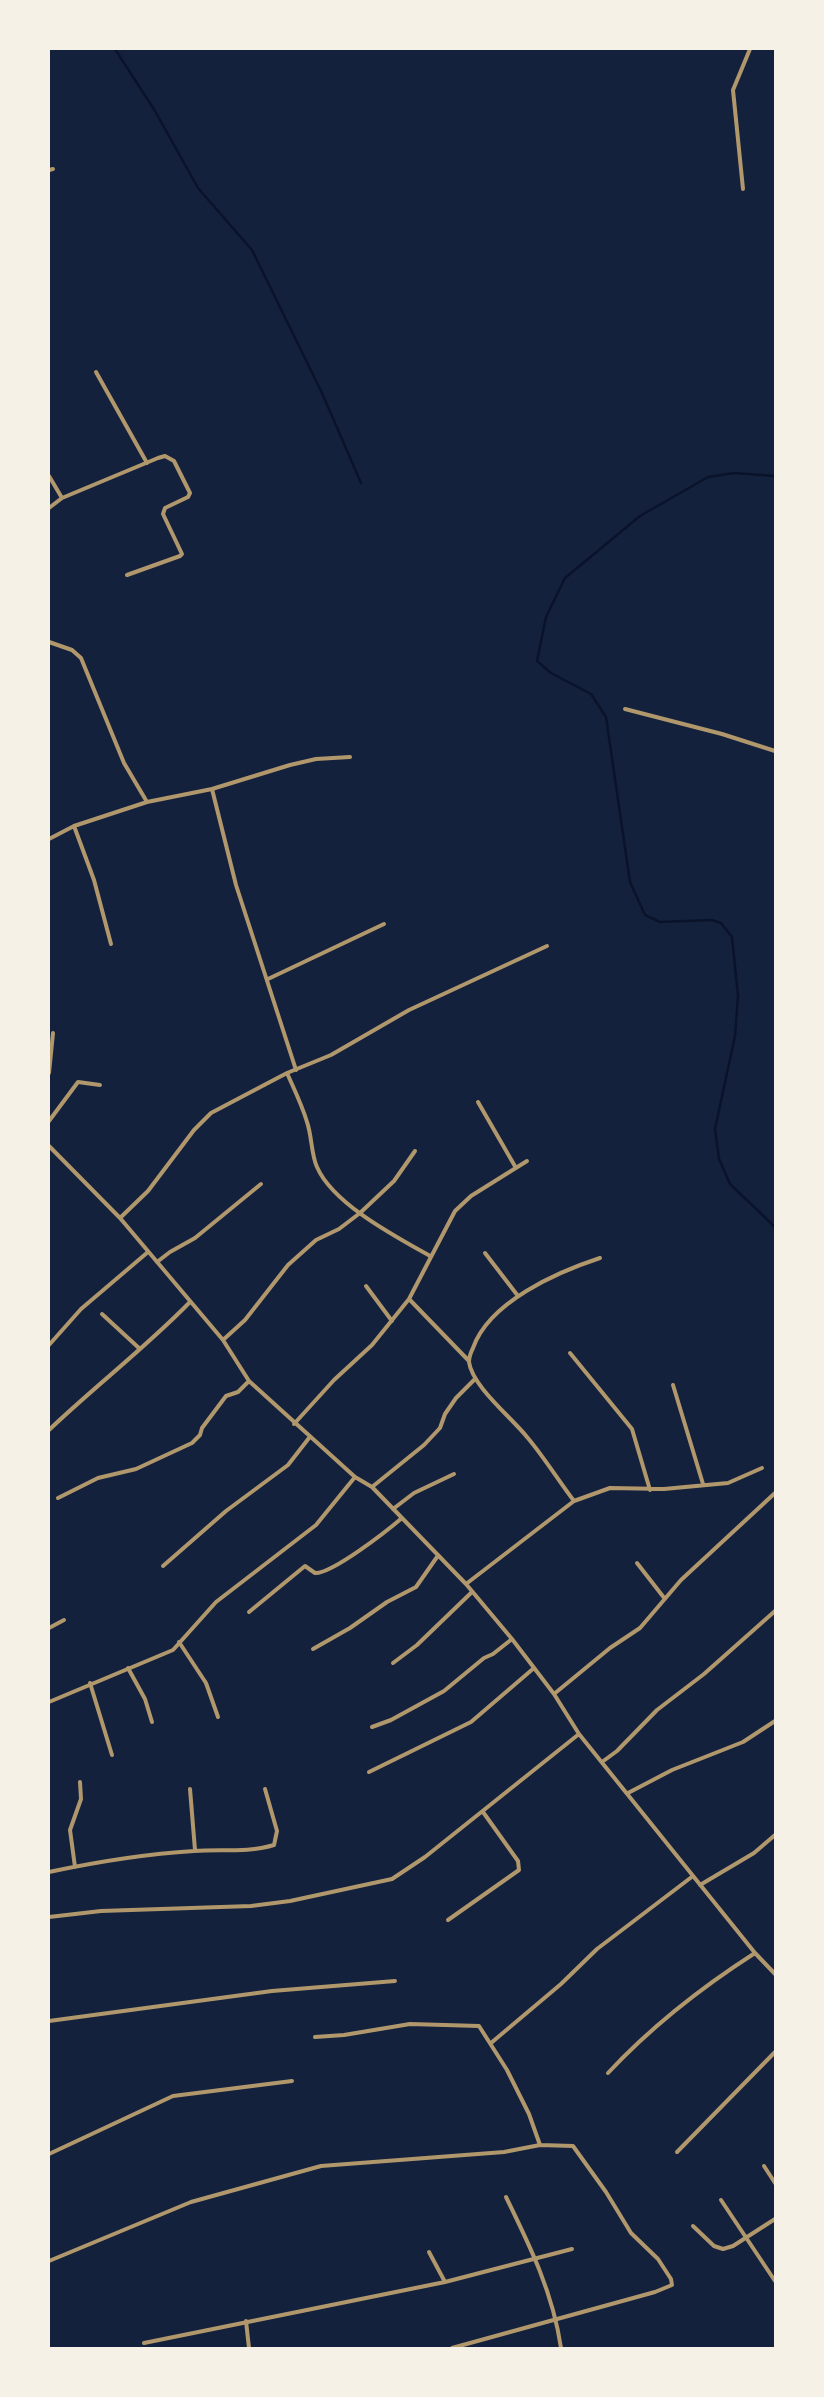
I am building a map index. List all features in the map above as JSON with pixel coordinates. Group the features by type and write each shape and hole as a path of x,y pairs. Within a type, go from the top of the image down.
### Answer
{"street":[{"path":"743,189 733,90 750,49"},
{"path":"96,372 147,463"},
{"path":"49,508 62,498 165,456 174,461 190,493 188,497 164,508 163,514 182,554 127,575"},
{"path":"49,476 62,498"},
{"path":"49,642 72,650 81,658 124,763 147,802"},
{"path":"625,709 722,734 775,752"},
{"path":"49,839 74,826 147,802 212,789 290,765 316,760 350,757"},
{"path":"212,789 236,886 296,1070"},
{"path":"74,826 94,880 111,944"},
{"path":"268,980 384,924"},
{"path":"120,1218 148,1191 194,1130 212,1113 287,1072 331,1055 409,1010 548,946"},
{"path":"49,1073 53,1033"},
{"path":"287,1072 307,1122 316,1166 328,1183 360,1213 388,1233 430,1256"},
{"path":"49,1121 78,1082 100,1085"},
{"path":"478,1102 516,1168"},
{"path":"49,1146 120,1218 189,1303 223,1340 249,1381 309,1438 355,1478 372,1487 437,1557 466,1584 554,1694 579,1734 755,1953 775,1974"},
{"path":"223,1340 245,1320 288,1265 316,1240 339,1229 360,1213 394,1181 415,1151"},
{"path":"294,1424 334,1380 372,1345 409,1299 421,1280 430,1256 455,1211 472,1196 527,1161"},
{"path":"157,1262 203,1232 261,1184"},
{"path":"49,1344 81,1309 148,1252"},
{"path":"486,1254 518,1296"},
{"path":"469,1361 476,1340 486,1325 518,1296 544,1282 600,1258"},
{"path":"366,1286 392,1321"},
{"path":"409,1299 469,1361 475,1379 527,1437 574,1501"},
{"path":"49,1430 82,1398 140,1349 189,1303"},
{"path":"102,1314 140,1349"},
{"path":"570,1353 632,1430 650,1490"},
{"path":"372,1487 424,1445 440,1428 445,1414 456,1398 475,1379"},
{"path":"58,1498 98,1478 136,1468 192,1443 200,1435 202,1428 226,1396 238,1392 249,1381"},
{"path":"673,1385 703,1484"},
{"path":"163,1566 226,1511 288,1465 309,1438"},
{"path":"466,1584 574,1501 610,1488 650,1490 728,1482 762,1468"},
{"path":"393,1509 414,1493 454,1474"},
{"path":"49,1702 90,1683 173,1650 216,1602 316,1525 355,1478"},
{"path":"554,1694 610,1648 640,1628 681,1580 775,1493"},
{"path":"249,1612 305,1566 315,1573 327,1569 354,1554 402,1518"},
{"path":"314,1649 350,1628 387,1602 416,1587 437,1557"},
{"path":"637,1563 665,1599"},
{"path":"394,1664 417,1645 472,1592"},
{"path":"602,1762 617,1751 658,1710 704,1674 775,1611"},
{"path":"49,1628 64,1620"},
{"path":"372,1727 391,1720 444,1691 484,1658 493,1654 512,1640"},
{"path":"179,1642 206,1684 218,1717"},
{"path":"128,1668 145,1699 152,1722"},
{"path":"369,1772 471,1722 534,1668"},
{"path":"90,1683 112,1755"},
{"path":"628,1793 672,1770 743,1742 775,1721"},
{"path":"49,1918 101,1911 251,1906 290,1901 392,1879 425,1857 579,1734"},
{"path":"75,1867 70,1830 81,1799 80,1782"},
{"path":"190,1789 195,1850"},
{"path":"49,1872 195,1850 236,1852 274,1845 276,1831 265,1789"},
{"path":"448,1920 519,1870 518,1862 483,1812"},
{"path":"700,1885 754,1853 775,1835"},
{"path":"491,2043 561,1984 597,1949 693,1876"},
{"path":"608,2073 627,2052 714,1979 755,1953"},
{"path":"49,2021 272,1992 395,1981"},
{"path":"315,2037 344,2035 410,2024 472,2024 482,2029 491,2043 529,2114 540,2145"},
{"path":"677,2152 775,2052"},
{"path":"49,2154 173,2096 292,2081"},
{"path":"49,2261 191,2202 322,2166 504,2152 540,2145 572,2146 606,2192 631,2233 658,2259 671,2279 672,2285 669,2288 452,2348"},
{"path":"764,2166 775,2183"},
{"path":"506,2197 536,2258 557,2318 561,2348"},
{"path":"720,2200 775,2281"},
{"path":"692,2226 714,2246 723,2250 775,2219"},
{"path":"144,2343 445,2282 572,2249"},
{"path":"429,2252 445,2282"},
{"path":"246,2321 250,2348"}],"waterway":[{"path":"115,49 155,111 198,188 252,250 322,393 361,483"},
{"path":"775,476 734,473 708,477 640,516 565,578 546,617 537,661 551,673 591,694 606,717 630,882 645,915 660,922 712,920 721,923 732,937 738,996 735,1036 715,1129 719,1159 730,1184 775,1227"}]}
